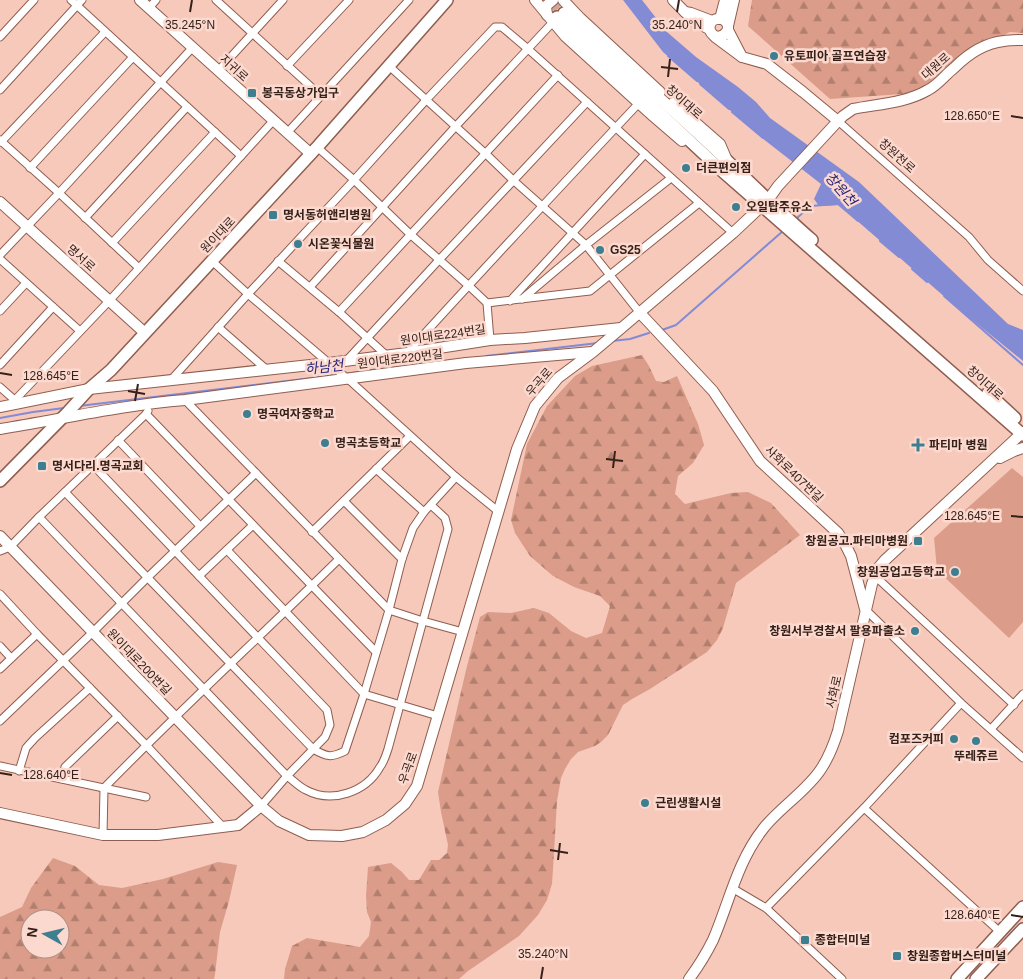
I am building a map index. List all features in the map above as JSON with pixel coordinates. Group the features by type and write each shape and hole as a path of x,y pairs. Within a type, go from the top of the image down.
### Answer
{"main road":[{"name":"원이대로","path":"0,481 87,391 111,370 314,151 447,0"},
{"name":"창이대로","path":"556,13 726,159 759,190 764,203"},
{"name":"창이대로","path":"556,13 721,170 764,203 1010,423 1023,431"},
{"name":"창이대로","path":"794,230 1023,431"},
{"path":"957,979 1023,907"},
{"path":"976,979 1023,929"}],"street":[{"path":"0,37 34,0"},
{"path":"71,0 80,3 105,32 241,156"},
{"name":"지귀로","path":"140,0 153,4 192,47 218,71 287,133 314,151"},
{"path":"218,71 283,0"},
{"path":"287,66 349,0"},
{"path":"287,133 409,0"},
{"path":"535,0 556,13"},
{"path":"553,0 546,6 556,13 565,36 639,103 708,162 721,170"},
{"path":"673,0 686,12 714,26 742,57"},
{"path":"725,0 714,26 718,37 724,35 728,28 734,0"},
{"path":"218,1 321,96"},
{"path":"0,90 80,3"},
{"path":"310,287 528,49 556,13"},
{"path":"714,26 725,21 742,57"},
{"path":"171,381 278,260 495,27 502,27 528,49 733,233"},
{"path":"105,32 1,141 139,268"},
{"name":"대원로","path":"764,203 834,125 854,109 906,99 920,94 934,87 970,54 984,47 1004,41 1023,40"},
{"path":"0,254 59,193 192,47"},
{"path":"30,168 132,57"},
{"name":"창원천로","path":"742,57 766,64 803,92 834,125 969,237 988,260 1023,291"},
{"path":"389,66 586,245 640,313"},
{"path":"339,312 558,75"},
{"path":"347,360 587,102"},
{"path":"407,353 639,103"},
{"path":"85,218 187,107"},
{"path":"0,387 17,402 273,121"},
{"path":"112,243 214,132"},
{"path":"314,151 354,180 410,234 487,303 490,340"},
{"path":"510,301 645,154"},
{"path":"522,299 586,245 671,178"},
{"name":"명서로","path":"0,202 145,333"},
{"path":"487,303 590,291 699,203"},
{"path":"620,330 733,233 764,203"},
{"path":"0,259 80,331"},
{"path":"278,260 386,355"},
{"path":"212,261 456,477 499,512"},
{"path":"0,310 26,282"},
{"path":"0,365 53,307"},
{"name":"사화로407번길","path":"640,313 713,391 760,462 838,533 851,556 866,610"},
{"path":"218,327 267,370"},
{"name":"원이대로224번길","path":"0,407 17,402 87,391 330,364 490,340 620,330"},
{"name":"우곡로","path":"260,806 279,821 309,835 342,836 363,832 386,820 406,804 417,786 517,450 535,406 558,378 620,330"},
{"name":"원이대로220번길","path":"0,429 65,415 151,403 466,363 595,350"},
{"path":"185,400 388,610 423,622 463,632"},
{"path":"0,551 10,546 146,414 151,403"},
{"path":"146,414 376,652"},
{"path":"988,464 1008,442 1010,423"},
{"name":"사화로","path":"689,979 713,940 741,866 762,830 814,778 827,759 838,731 875,576 884,560 1023,431"},
{"path":"312,532 410,436"},
{"path":"118,440 200,526"},
{"path":"988,464 1023,448"},
{"path":"0,813 103,835 158,834 238,825 260,806 325,737 330,725 327,710 93,465"},
{"path":"376,469 424,512"},
{"path":"0,721 120,603 256,474"},
{"path":"65,492 313,749 324,756 336,756 345,751 364,694 402,559 413,528 424,512 456,477"},
{"path":"344,501 402,559"},
{"path":"39,517 287,776 306,790 325,796 347,794 364,786 380,768 388,749 448,528 446,518 431,505"},
{"path":"199,576 253,525"},
{"path":"199,576 253,525"},
{"name":"원이대로200번길","path":"0,536 260,806"},
{"path":"227,550 364,694 438,716"},
{"path":"103,835 104,788 174,717 339,559"},
{"path":"875,576 1014,704"},
{"path":"0,594 223,827"},
{"path":"866,610 961,703 1022,757"},
{"path":"0,669 37,634"},
{"path":"0,646 11,658"},
{"path":"19,771 26,748 90,688"},
{"path":"991,729 1023,694"},
{"path":"766,908 864,808 961,703"},
{"path":"62,779 65,767 118,716"},
{"path":"0,766 146,797"},
{"path":"864,808 1000,932"},
{"path":"732,888 766,908 842,979"}],"green space":[{"path":"752,0 1023,0 1023,33 1010,32 958,57 917,93 830,99 748,26"},
{"path":"642,355 656,381 664,382 677,376 698,424 704,445 693,463 678,476 675,494 685,504 731,493 748,492 771,503 800,535 736,583 723,628 717,640 707,652 623,705 608,735 595,746 578,752 571,759 561,778 557,801 552,884 547,900 538,915 519,936 459,979 284,979 292,946 307,938 360,947 369,936 371,922 367,912 366,896 368,867 391,863 409,880 419,880 431,860 439,860 447,853 448,845 438,792 480,617 488,612 511,613 534,608 549,613 571,631 586,638 602,633 610,606 600,596 574,587 553,576 530,556 515,533 511,520 527,444 547,406 575,376 592,366"},
{"path":"1012,468 1023,477 1023,622 1009,638 937,570 934,538"},
{"path":"53,858 75,866 99,885 122,888 163,879 218,862 237,865 220,932 214,979 0,979 0,917 22,907 31,888"}],"water":[{"path":"623,0 642,0 667,32 696,57 756,102 770,118 859,182 1008,324 1023,330 1023,361 954,305 839,205 819,206 814,199 821,184 762,138 663,52"}],"waterway":[{"name":"창원천","path":"668,56 697,81"},
{"name":"창원천","path":"700,84 729,109"},
{"name":"창원천","path":"732,112 763,138"},
{"name":"창원천","path":"838,204 858,221"},
{"path":"796,219 810,206 838,204"},
{"path":"662,330 676,325 783,231"},
{"name":"창원천","path":"880,241 899,257"},
{"name":"창원천","path":"912,269 927,282"},
{"name":"창원천","path":"944,296 1023,365"},
{"name":"하남천","path":"612,341 630,339 649,333"},
{"name":"하남천","path":"486,356 598,343"},
{"name":"하남천","path":"344,374 379,369"},
{"name":"하남천","path":"79,406 337,375"},
{"name":"하남천","path":"0,418 64,408"}],"tunnel":[{"path":"551,0 561,10"}],"place":[{"name":"유토피아 골프연습장","path":"774,56"},
{"name":"봉곡동상가입구","path":"252,93"},
{"name":"더큰편의점","path":"686,168"},
{"name":"오일탑주유소","path":"736,207"},
{"name":"명서동허앤리병원","path":"273,215"},
{"name":"시온꽃식물원","path":"298,244"},
{"name":"GS25","path":"600,250"},
{"name":"명곡여자중학교","path":"247,414"},
{"name":"명곡초등학교","path":"325,443"},
{"name":"파티마 병원","path":"918,445"},
{"name":"명서다리.명곡교회","path":"42,466"},
{"name":"창원공고.파티마병원","path":"918,541"},
{"name":"창원공업고등학교","path":"955,572"},
{"name":"창원서부경찰서 팔용파출소","path":"915,631"},
{"name":"컴포즈커피","path":"954,739"},
{"name":"뚜레쥬르","path":"976,741"},
{"name":"근린생활시설","path":"645,803"},
{"name":"종합터미널","path":"805,940"},
{"name":"창원종합버스터미널","path":"897,956"}]}
